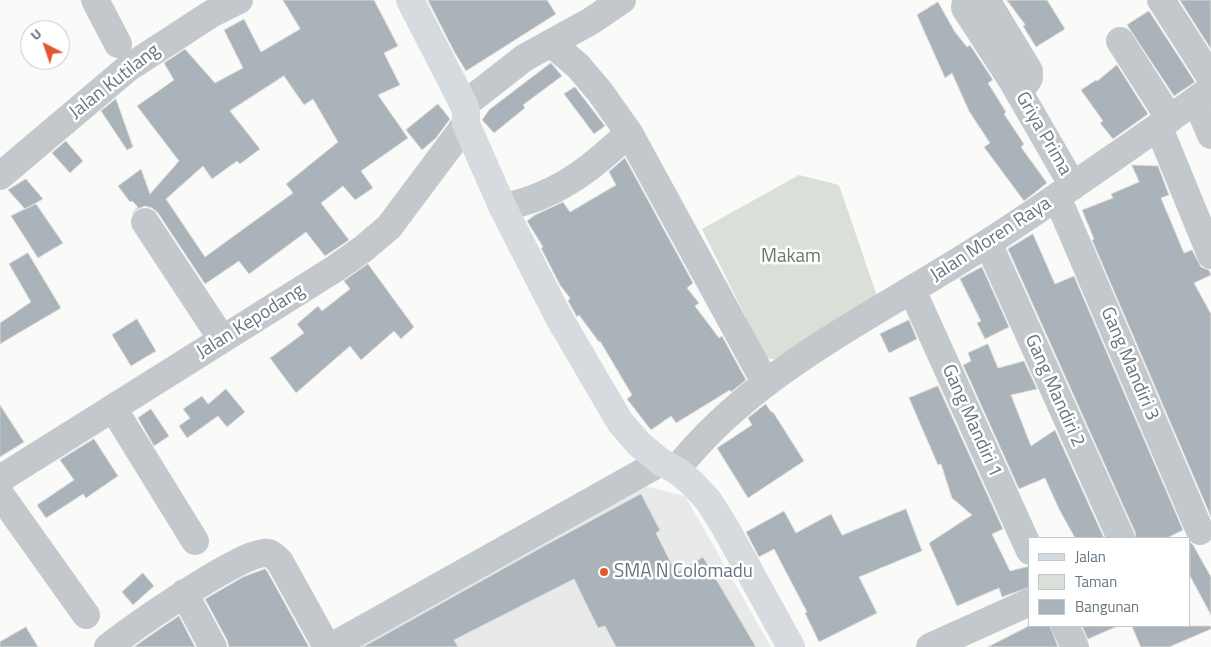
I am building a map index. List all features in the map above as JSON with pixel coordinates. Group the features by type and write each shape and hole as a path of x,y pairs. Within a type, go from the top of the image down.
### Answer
{"main road":[{"path":"410,0 503,208 558,316 620,422 639,444 692,483 708,500 726,526 791,647"}],"street":[{"path":"95,0 118,44"},
{"name":"Jalan Kutilang","path":"0,176 128,68 211,14 239,0"},
{"name":"Jalan Kepodang","path":"0,479 336,268 363,249 389,226 472,136 524,58 563,53 591,21 622,0"},
{"name":"Griya Prima","path":"966,0 965,8 1012,82 1065,192"},
{"name":"Griya Prima","path":"986,0 1029,71 1029,78 1025,84 1018,85 1012,82"},
{"path":"1161,0 1211,78"},
{"path":"1120,41 1164,124 1211,255"},
{"path":"563,53 600,92 629,133 765,382"},
{"path":"1203,95 1211,135"},
{"name":"Jalan Moren Raya","path":"668,466 690,452 711,430 765,382 840,333 988,243 1164,124 1203,95"},
{"path":"503,208 540,196 572,180 602,158 629,133"},
{"name":"Gang Mandiri 3","path":"1065,192 1202,534"},
{"path":"145,222 222,340"},
{"name":"Gang Mandiri 2","path":"988,243 1121,537"},
{"name":"Gang Mandiri 1","path":"912,290 1028,547"},
{"path":"114,408 195,541"},
{"path":"331,647 668,466"},
{"path":"0,494 86,615"},
{"path":"108,647 216,574 254,556 268,553 275,556 280,562 327,647"},
{"path":"184,594 213,647"},
{"path":"930,647 1028,603"},
{"path":"1065,627 1075,647"}],"shaded area":[{"name":"SMA N Colomadu","path":"636,484 685,496 771,647 347,647"}],"green space":[{"name":"Makam","path":"799,175 839,185 877,296 779,360 766,358 702,229"}],"building":[{"path":"283,0 374,0 398,46 384,53 400,85 378,95 408,138 361,171 373,188 355,200 343,186 321,203 349,240 325,256 306,232 249,274 239,261 205,284 158,213 152,208 145,206 132,213 138,207 132,201 130,202 118,186 141,169 150,194 179,161 137,106 174,80 164,63 185,49 215,83 243,68 224,30 244,19 261,52 300,29","holes":["284,76 304,105 313,99 338,142 286,184 293,193 205,257 166,199 203,166 212,179 237,161 240,164 260,149 230,111"]},
{"path":"428,0 547,0 556,14 466,71"},
{"path":"1007,0 1047,0 1065,29 1036,47 1023,26 1025,25"},
{"path":"1180,0 1211,0 1211,49"},
{"path":"938,2 955,32 967,47 970,45 993,80 988,83 1006,112 1004,114 1024,144 1021,147 1047,183 1024,201 984,147 990,143 969,111 952,73 945,78 917,15"},
{"path":"1149,11 1195,82 1174,96 1127,25"},
{"path":"551,63 562,76 523,105 525,108 494,133 482,120 489,110"},
{"path":"1117,65 1148,114 1113,139 1100,123 1103,121 1081,90 1097,81"},
{"path":"575,87 605,126 594,134 564,94"},
{"path":"116,99 133,147 127,150 101,111"},
{"path":"438,104 450,119 436,138 422,150 406,130"},
{"path":"66,141 83,161 70,173 52,153"},
{"path":"625,158 693,283 687,288 699,303 695,306 719,338 722,336 746,380 731,392 730,390 676,423 671,416 651,430 627,399 632,395 600,341 579,315 577,317 568,301 570,298 560,285 541,248 543,247 527,221 535,215 563,202 570,212 616,185 609,172"},
{"path":"1132,165 1158,166 1169,195 1161,198 1184,253 1192,250 1201,267 1209,270 1211,275 1194,283 1211,314 1211,517 1092,240 1094,239 1082,210 1113,198 1111,194 1139,182"},
{"path":"26,179 43,199 25,209 8,190"},
{"path":"36,204 63,243 38,258 11,216"},
{"path":"1033,234 1055,284 1074,276 1183,530 1169,537 1136,537 1008,249"},
{"path":"28,253 61,308 0,344 0,323 31,302 9,264"},
{"path":"368,264 414,327 401,339 394,331 361,360 350,346 296,393 270,358 304,333 297,324 318,306 322,311 350,289 344,281"},
{"path":"982,267 1009,327 985,339 977,323 981,321 960,279"},
{"path":"137,319 156,351 131,366 112,335"},
{"path":"909,320 917,339 889,353 880,334"},
{"path":"988,344 998,368 1024,361 1037,389 1011,395 1031,446 1055,430 1104,537 1074,537 1045,478 1019,489 963,365 971,361 968,353"},
{"path":"938,386 1003,529 992,534 1010,571 1028,566 1028,588 1002,597 999,588 957,606 929,543 972,515 952,498 941,464 938,465 909,398"},
{"path":"226,389 245,412 227,427 218,416 187,438 179,426 190,418 183,409 202,396 208,404"},
{"path":"766,404 804,461 748,498 717,448 752,425 748,418"},
{"path":"0,405 24,442 0,457"},
{"path":"151,409 169,436 154,446 138,418"},
{"path":"94,439 118,476 86,498 83,494 46,518 37,505 74,480 60,460"},
{"name":"SMA N Colomadu","path":"641,494 660,530 656,533 676,573 703,557 756,647 616,647 605,626 598,628 574,579 454,640 458,647 363,647 544,546"},
{"path":"906,509 922,551 859,577 877,613 819,642 805,613 807,612 774,549 759,557 746,532 784,511 796,533 831,514 842,535"},
{"path":"1191,543 1211,577 1211,615 1191,578"},
{"path":"265,569 309,647 229,647 205,599 243,577"},
{"path":"143,573 154,586 133,605 122,592"},
{"path":"179,616 195,647 134,647 148,637"},
{"path":"1211,626 1211,629 1169,647 1141,647 1132,627"},
{"path":"26,627 38,647 0,647 0,642"},
{"path":"1028,627 1050,627 1058,647 988,647"},
{"path":"1082,627 1116,627 1088,639"}],"place":[{"name":"SMA N Colomadu","path":"604,572"}]}
